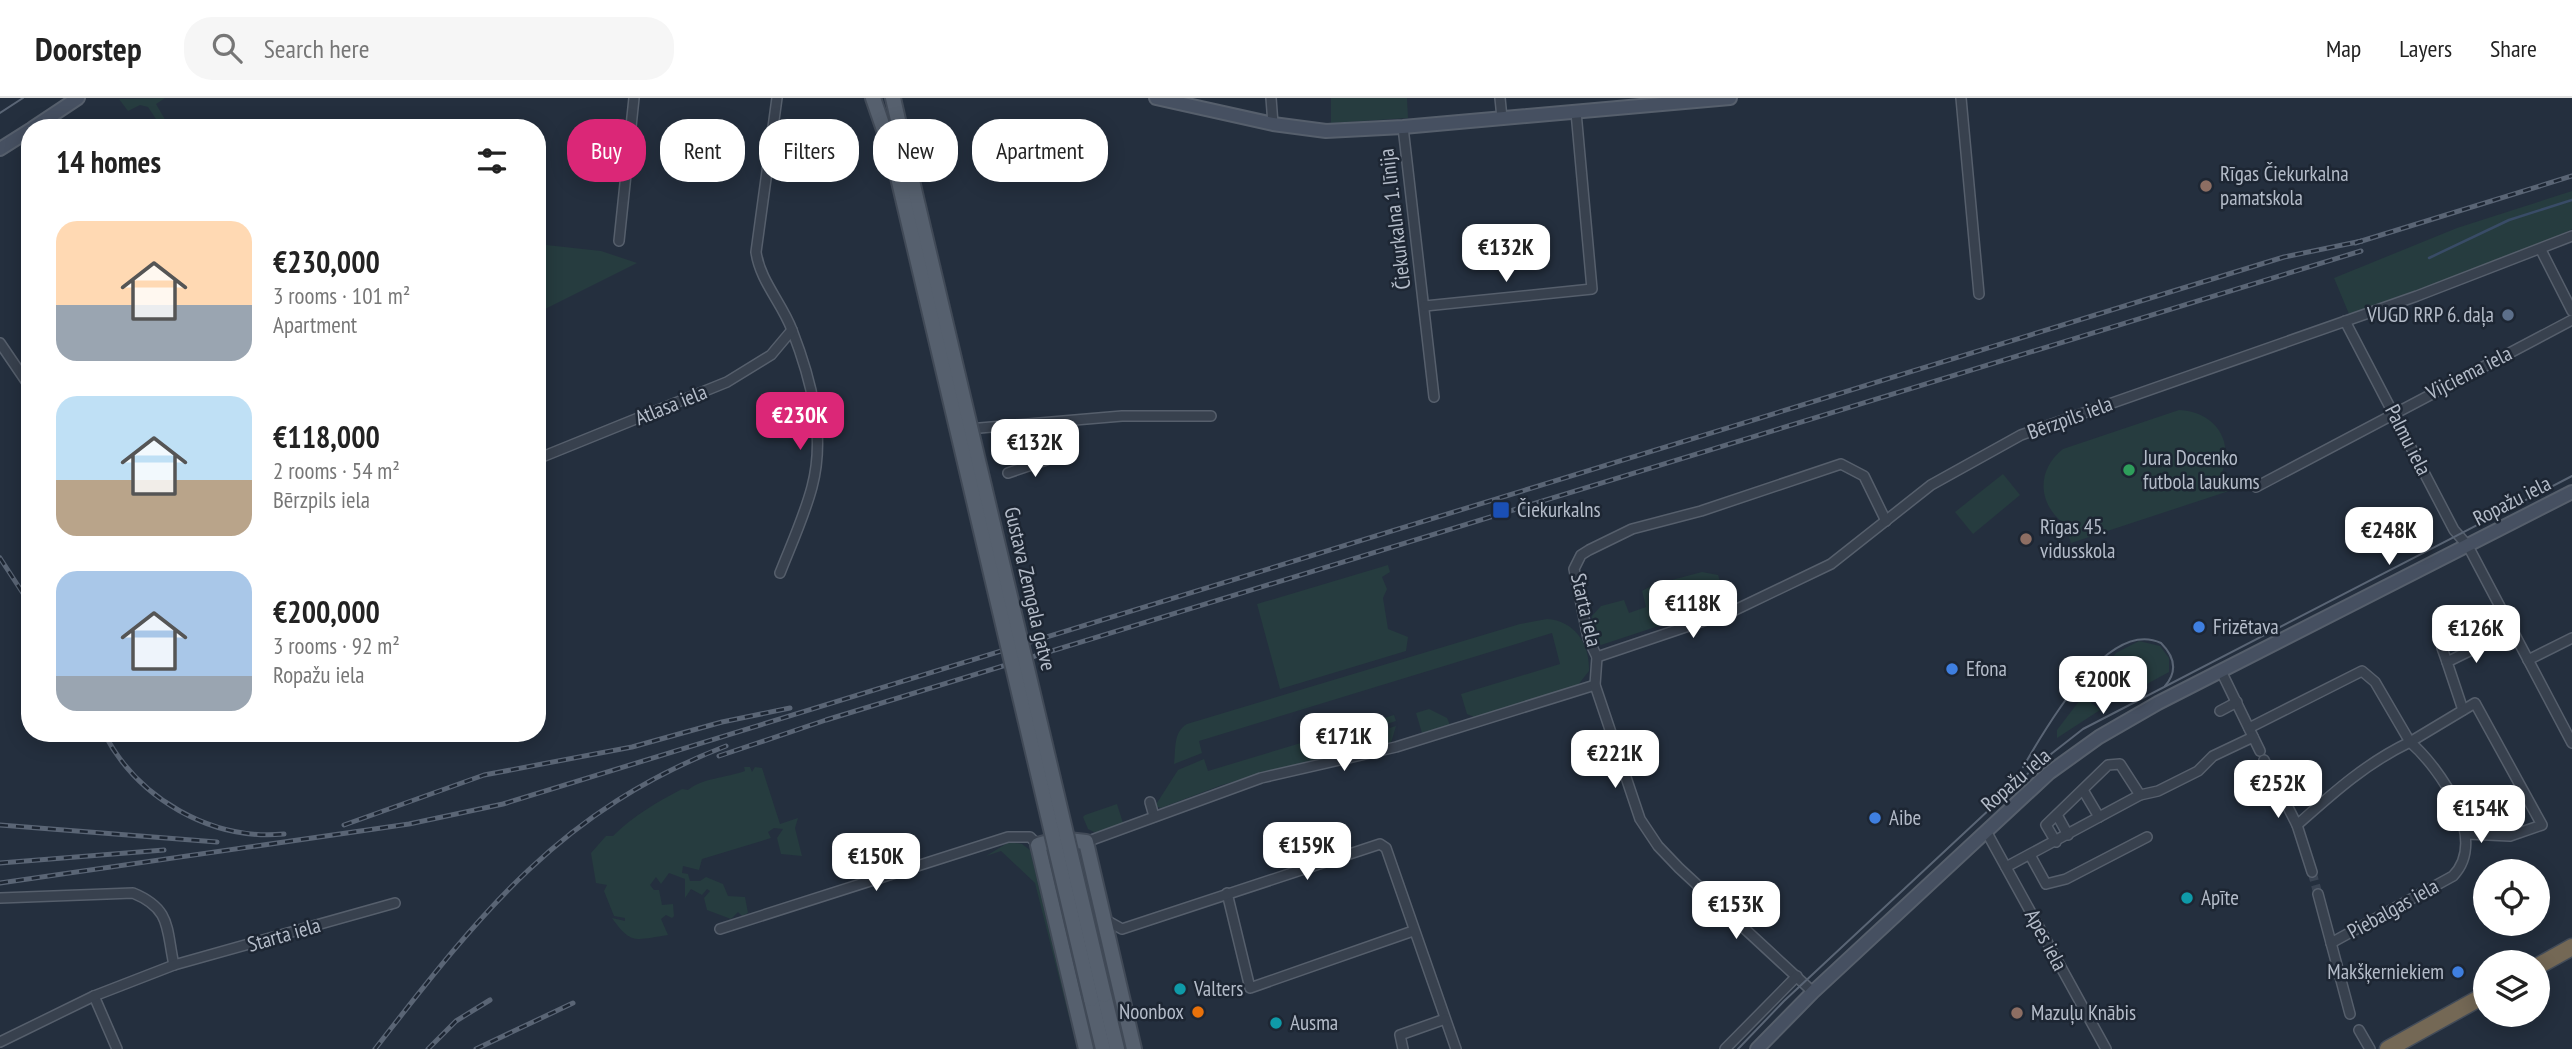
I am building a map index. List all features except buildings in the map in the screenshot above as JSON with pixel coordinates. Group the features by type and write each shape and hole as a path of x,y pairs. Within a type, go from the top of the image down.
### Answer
{"highway":[{"path":"2550,960 2572,947"},
{"path":"2388,1049 2473,1002"}],"main road":[{"path":"873,98 883,119"},
{"name":"Gustava Zemgala gatve","path":"880,98 887,119"},
{"path":"896,98 897,119"},
{"name":"Gustava Zemgala gatve","path":"906,182 1098,997 1117,1049"},
{"path":"1086,1049 1038,845 1059,839 1086,842 1134,1049"},
{"name":"Gustava Zemgala gatve","path":"1098,997 1103,1049"}],"street":[{"path":"46,119 78,98"},
{"path":"619,241 635,98"},
{"path":"777,98 756,252 763,276 782,306 792,330 814,402 817,434 813,484 779,573"},
{"name":"Čiekurkalna 1. līnija","path":"1156,98 1273,124 1326,131 1404,127 1730,98"},
{"path":"1271,98 1273,124"},
{"path":"1500,98 1502,118"},
{"path":"1961,98 1979,295"},
{"path":"1425,306 1592,289 1576,112"},
{"name":"Čiekurkalna 1. līnija","path":"1404,127 1434,397"},
{"path":"0,149 21,135"},
{"name":"Bērzpils iela","path":"1597,657 1733,611 1831,564 1931,485 2021,435 2345,321 2541,250 2572,236"},
{"path":"2541,250 2572,311"},
{"name":"Vijciema iela","path":"2256,487 2572,320"},
{"name":"Palmu iela","path":"2345,321 2454,530 2468,546 2572,743"},
{"name":"Atlasa iela","path":"546,455 727,382 771,355 792,330"},
{"path":"0,343 21,374"},
{"path":"953,433 982,426 1122,416 1211,416"},
{"path":"1008,473 1052,458"},
{"name":"Starta iela","path":"1595,685 1597,657 1588,638 1574,569 1581,555 1613,537 1841,464 1864,476 1886,522"},
{"name":"Ropažu iela","path":"1756,1049 1813,992 2049,773 2099,737 2221,671 2572,492"},
{"path":"2447,662 2512,630"},
{"path":"2528,660 2572,638"},
{"path":"2441,648 2463,710"},
{"path":"2221,671 2297,825 2312,872"},
{"path":"2006,867 2140,795 2158,791 2197,772 2213,757 2251,733 2362,671 2375,682 2410,742 2430,759 2445,781 2467,834 2510,836 2542,825 2475,703 2410,742 2382,756 2345,781 2297,825"},
{"path":"1086,842 1261,778 1396,747 1595,685 1640,819 1658,846 1813,992"},
{"path":"2220,711 2236,702"},
{"path":"2056,842 2046,825 2108,765 2120,764 2140,795"},
{"path":"2083,790 2099,817"},
{"path":"1150,802 1154,816"},
{"path":"2057,815 2068,835"},
{"name":"Apes iela","path":"1986,831 2106,1049"},
{"name":"Piebalgas iela","path":"2331,943 2453,876 2460,869 2467,834"},
{"path":"720,929 1008,837 1030,837 1038,845"},
{"path":"2030,855 2046,884 2066,878 2147,837"},
{"path":"1113,950 1122,929 1380,845 1386,848 1456,1049"},
{"path":"0,898 133,893 153,901 161,910 173,965"},
{"path":"1227,893 1250,988 1413,931"},
{"path":"2318,894 2350,1014"},
{"name":"Starta iela","path":"0,1042 94,996 173,965 394,904"},
{"path":"1104,919 1122,929"},
{"path":"1725,1049 1797,976"},
{"path":"94,996 117,1049"},
{"path":"1403,1049 1400,1035 1446,1019"},
{"path":"2359,1030 2370,1049"}],"green space":[{"path":"165,98 156,104 165,119 156,119 148,107 140,105 128,111 119,99"},
{"path":"1331,98 1407,98 1408,118 1331,123"},
{"path":"2572,191 2572,229 2525,252 2349,314 2334,278 2457,228"},
{"path":"546,245 601,251 637,263 546,308"},
{"path":"2179,410 2204,417 2220,432 2226,453 2220,478 2231,475 2235,489 2071,543 2067,531 2072,529 2052,512 2044,491 2047,469 2053,459 2063,449"},
{"path":"2003,474 2020,495 1973,534 1955,512"},
{"path":"1388,565 1390,572 1382,577 1387,589 1383,598 1388,629 1408,637 1406,651 1280,689 1257,604"},
{"path":"1702,572 1718,575 1726,599 1725,604 1601,645 1593,638 1592,616 1601,606 1624,600 1629,613 1646,607 1642,591 1653,585"},
{"path":"1547,619 1566,624 1584,643 1589,671 1578,685 1476,718 1467,714 1461,694 1560,664 1552,633 1199,741 1202,753 1174,764 1177,736 1187,724 1520,624"},
{"path":"2139,641 2160,646 2169,658 2169,672 2123,697 2087,693 2116,653"},
{"path":"2083,696 2100,710 2057,738 2057,730"},
{"path":"1429,709 1447,718 1450,725 1422,733 1416,713"},
{"path":"1394,715 1396,721 1371,729 1373,733 1396,726 1391,743 1278,769 1222,785 1161,808 1155,806 1178,770 1204,759 1208,771"},
{"path":"744,767 750,767 752,772 755,767 762,768 780,824 798,818 795,828 802,856 781,854 777,838 783,829 774,828 768,832 771,838 702,859 699,870 683,866 682,873 688,874 690,881 700,881 706,877 723,884 728,896 745,897 748,913 742,916 738,912 731,919 707,910 704,898 710,891 707,889 702,895 691,889 685,898 685,879 669,873 661,884 656,877 650,885 654,890 659,890 662,905 673,904 674,916 672,918 666,915 661,919 668,935 641,939 629,937 612,918 625,921 625,918 614,916 604,891 607,885 596,883 591,853 606,836 613,836 663,799 682,789 688,790 707,781 745,771"},
{"path":"1117,804 1123,823 1096,833 1088,829 1083,817 1085,815"},
{"path":"1009,842 1022,844 1030,850 1075,1041 1035,883 1001,851 986,856"}],"waterway":[{"path":"2429,258 2509,220 2572,200"}],"tunnel":[{"path":"2312,872 2318,894"}],"tram line":[{"path":"0,113 23,98"},
{"path":"1738,1049 1784,1001 2037,765 2083,729 2572,476"},
{"path":"2023,767 2046,728 2080,681 2099,661 2120,646 2140,639 2161,643 2173,664 2172,675 2165,686"}],"railway":[{"path":"2355,243 2572,176"},
{"path":"0,883 409,824 503,804 2284,257 2362,241"},
{"path":"719,756 826,720 2361,251"},
{"path":"0,558 21,590"},
{"path":"344,825 484,775 632,747 722,722 790,708"},
{"path":"109,742 136,777 156,795 179,810 230,830 284,834"},
{"path":"375,1049 488,911 570,834 616,801 668,772 726,746"},
{"path":"0,825 217,842"},
{"path":"0,863 164,850"},
{"path":"428,1049 456,1021 490,1000"},
{"path":"476,1049 573,1003"}],"place":[{"name":"Rīgas Čiekurkalna pamatskola","path":"2206,186"},
{"name":"VUGD RRP 6. daļa","path":"2508,315"},
{"name":"Jura Docenko futbola laukums","path":"2129,470"},
{"name":"Čiekurkalns","path":"1501,510"},
{"name":"Rīgas 45. vidusskola","path":"2026,539"},
{"name":"Frizētava","path":"2199,627"},
{"name":"Efona","path":"1952,669"},
{"name":"Aibe","path":"1875,818"},
{"name":"Apīte","path":"2187,898"},
{"name":"Makšķerniekiem","path":"2458,972"},
{"name":"Valters","path":"1180,989"},
{"name":"Noonbox","path":"1198,1012"},
{"name":"Mazuļu Knābis","path":"2017,1013"},
{"name":"Ausma","path":"1276,1023"}]}
